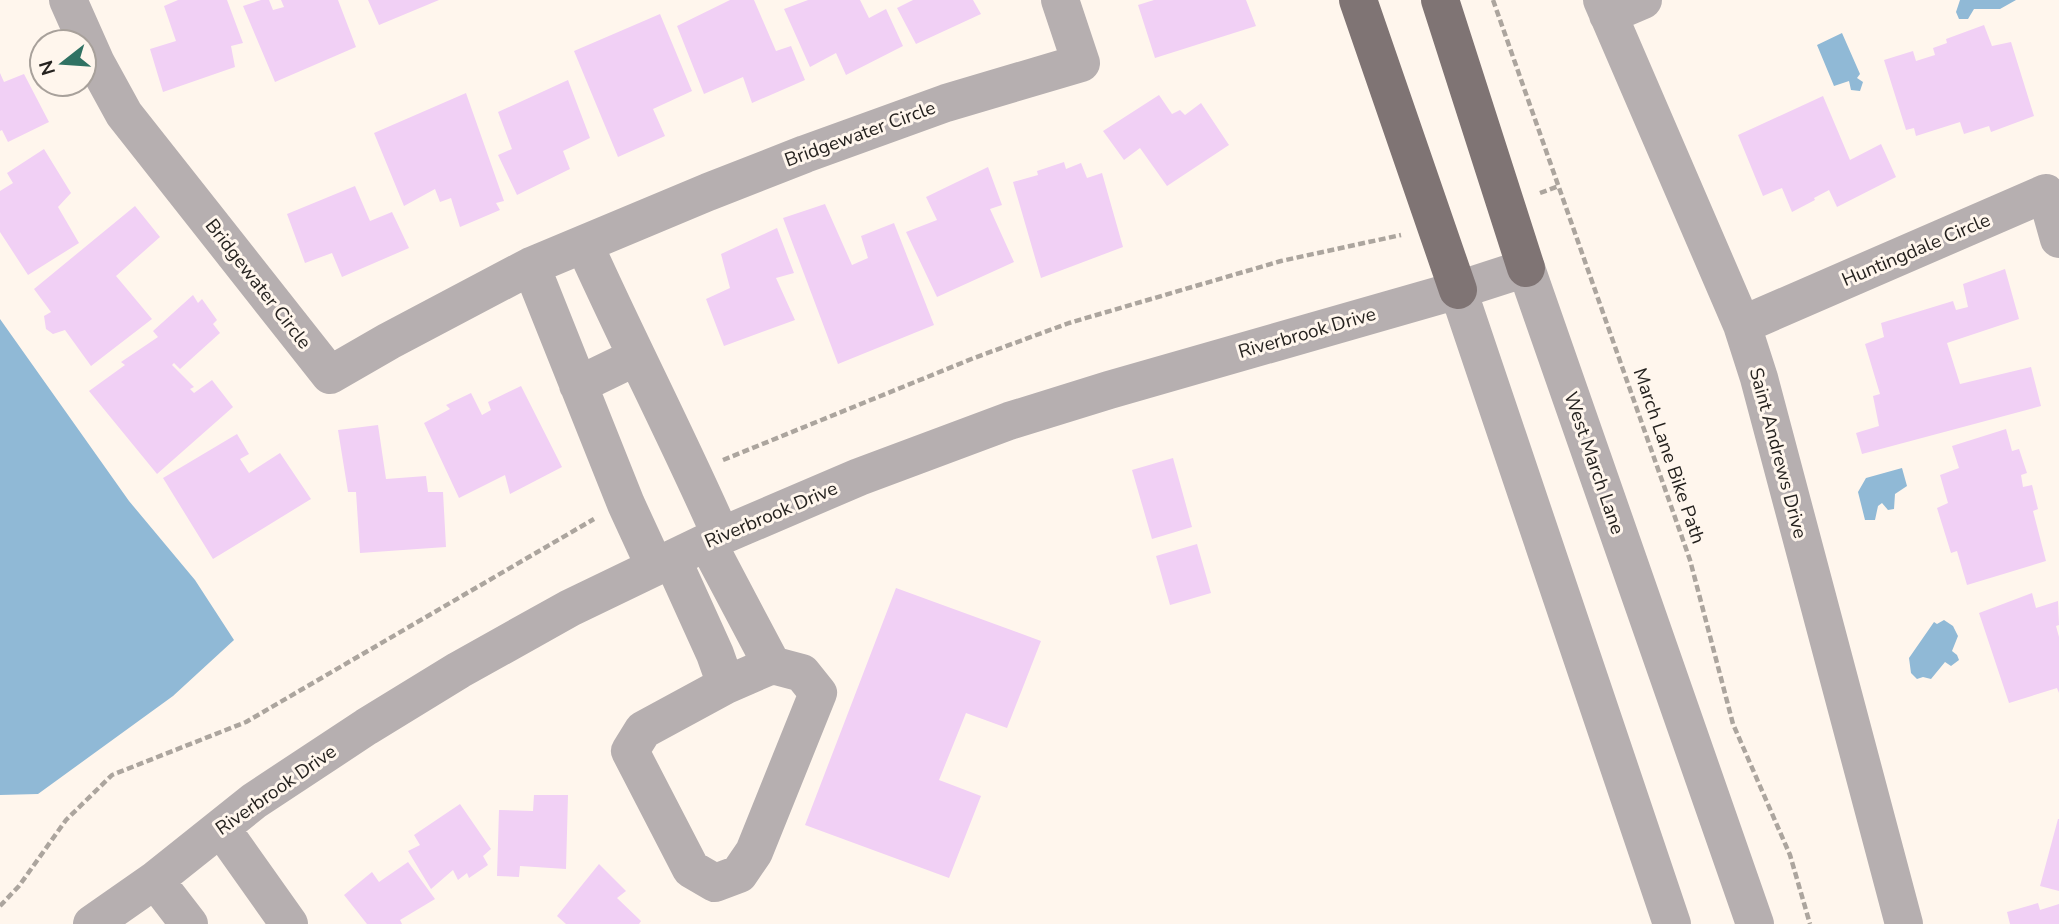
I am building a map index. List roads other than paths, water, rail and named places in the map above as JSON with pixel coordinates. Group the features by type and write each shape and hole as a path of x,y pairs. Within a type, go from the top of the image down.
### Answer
{"main road":[{"path":"1358,0 1458,290"},
{"name":"West March Lane","path":"1440,0 1526,268"}],"street":[{"name":"Bridgewater Circle","path":"68,0 96,63 124,114 330,375 531,266 583,244 805,154 946,103 1081,63 1060,0"},
{"path":"1605,7 1643,0"},
{"name":"Saint Andrews Drive","path":"1605,7 1742,325 1759,377 1904,924"},
{"name":"Huntingdale Circle","path":"1742,325 2046,193 2059,239"},
{"path":"583,244 693,472 714,539 772,664"},
{"path":"531,266 626,505 711,645 726,685"},
{"name":"Riverbrook Drive","path":"92,924 155,880 254,801 355,734 459,670 570,608 714,539 859,477 1009,421 1526,268"},
{"name":"West March Lane","path":"1526,268 1755,924"},
{"path":"1458,290 1672,924"},
{"path":"578,385 636,357"},
{"path":"711,645 752,624"},
{"path":"772,664 802,673 818,693 754,852 739,874 715,883 691,869 630,751 643,730 726,685 772,664"},
{"path":"220,828 289,924"},
{"path":"155,880 189,924"}],"water":[{"path":"1960,0 2016,0 2000,9 1974,9 1968,19 1959,19 1956,12"},
{"path":"1842,33 1860,74 1857,78 1863,82 1860,91 1851,90 1849,81 1834,86 1817,45"},
{"path":"0,319 129,501 195,580 234,640 173,696 38,794 0,795"},
{"path":"1902,468 1907,486 1895,494 1894,509 1888,510 1882,503 1878,506 1875,520 1865,520 1858,492 1866,478"},
{"path":"1944,620 1953,626 1958,636 1952,651 1959,660 1951,666 1945,662 1931,679 1917,679 1911,673 1909,658 1934,622 1937,624"}]}
